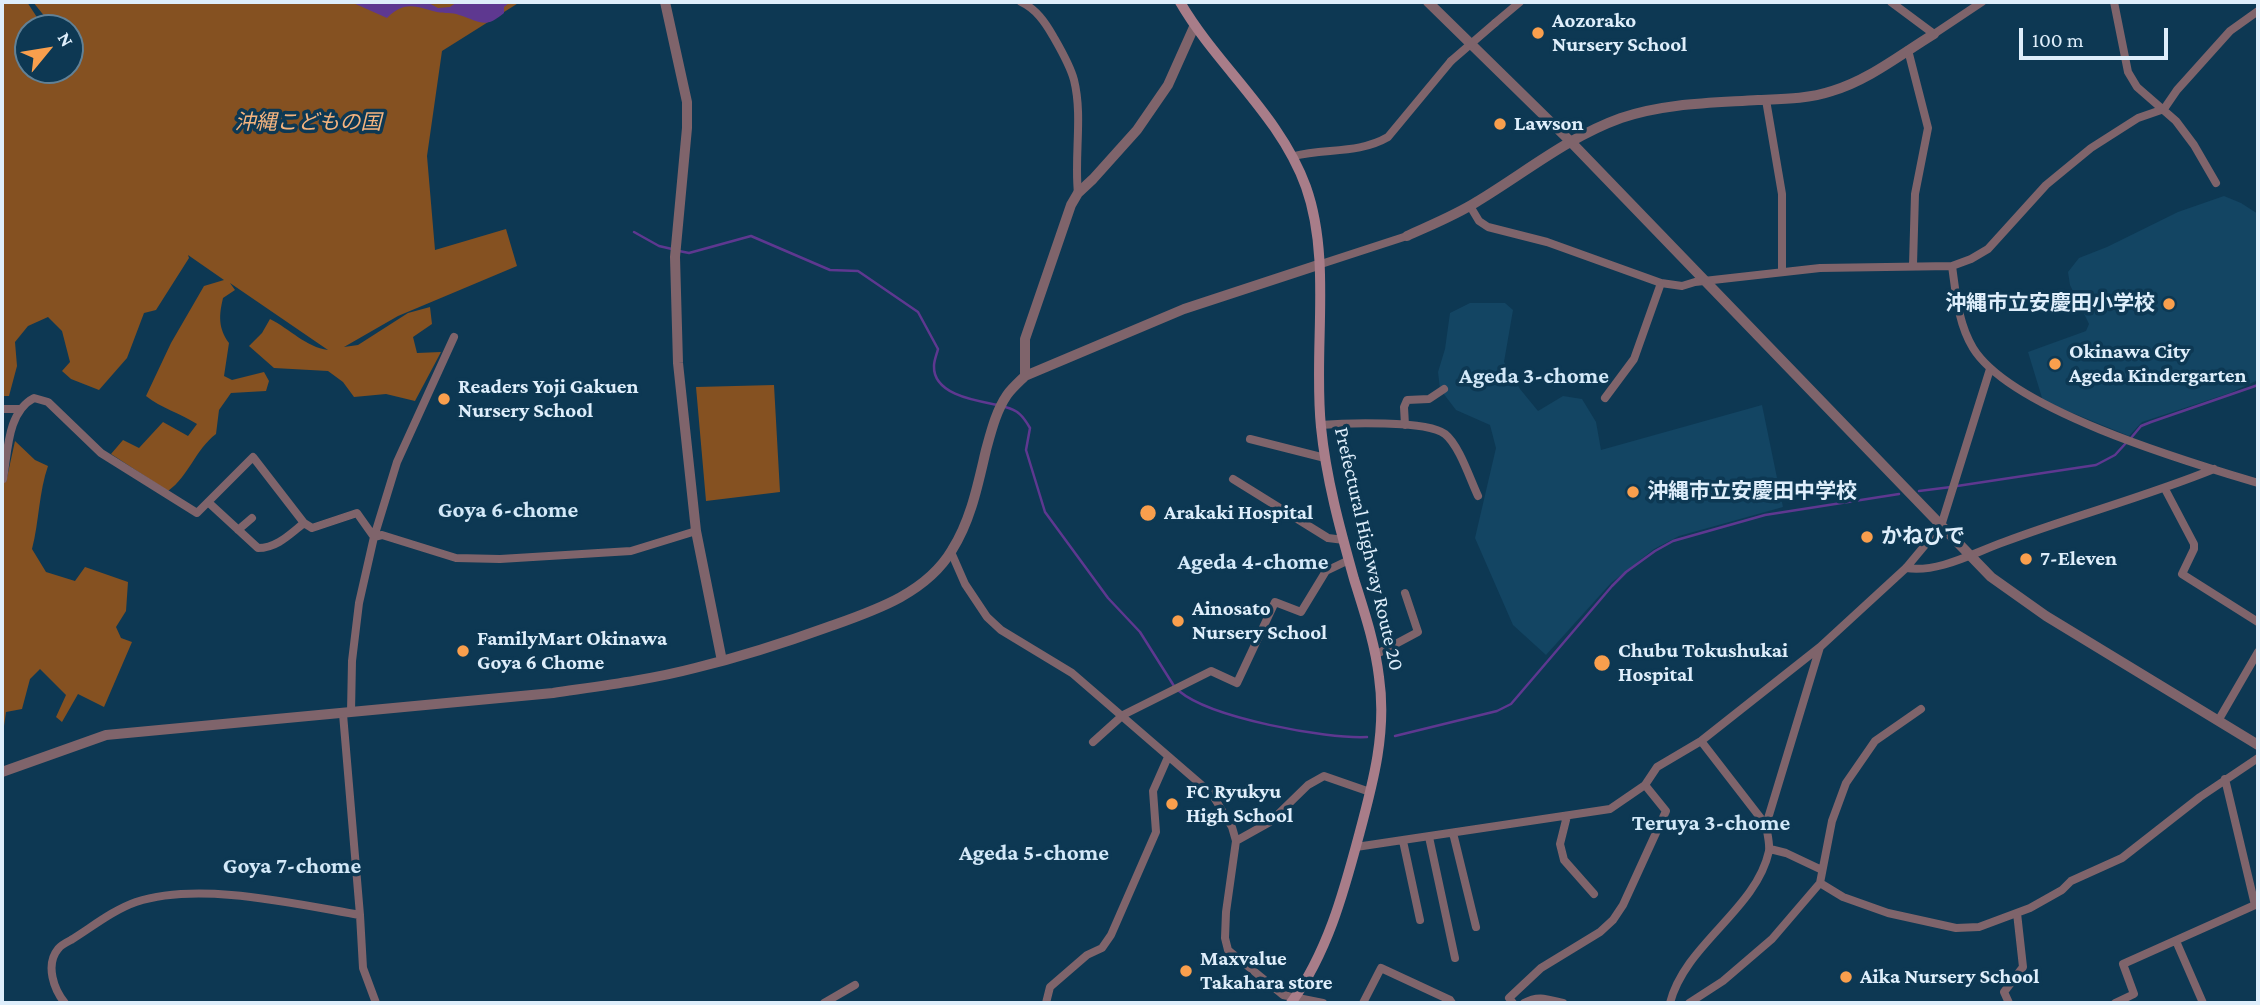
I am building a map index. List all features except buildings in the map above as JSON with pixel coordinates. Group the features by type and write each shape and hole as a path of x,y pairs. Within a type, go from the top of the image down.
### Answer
{"main road":[{"name":"Prefectural Highway Route 20","path":"1180,2 1195,27 1263,112 1294,156 1314,215 1318,265 1320,425 1344,540 1380,679 1381,742 1356,847 1321,954 1292,1001"}],"street":[{"path":"665,2 683,80 687,115 675,243 677,352 696,531 722,661"},
{"path":"1020,2 1044,20 1062,52 1073,80 1078,112 1078,193"},
{"path":"1428,2 1570,141 1992,577 2027,604 2258,745"},
{"path":"1294,156 1315,151 1360,148 1376,144 1388,137 1451,61 1520,2"},
{"path":"1891,2 1934,34"},
{"path":"2,772 106,735 553,694 693,669 779,645 863,615 897,599 934,572 951,552 972,508 993,424 1004,400 1025,376 1184,309 1407,236 1470,206 1570,141 1618,120 1644,111 1699,103 1793,99 1832,91 1853,83 1982,2"},
{"path":"2114,2 2128,72 2137,87 2164,109 2193,145 2216,183"},
{"path":"1470,206 1479,221 1488,227 1547,242 1661,283 1682,286 1782,271 1913,265 1938,268 1952,266 1971,259 1988,248 2046,186 2091,148 2138,118 2164,109 2177,90 2230,31 2258,11"},
{"path":"1025,376 1025,339 1065,219 1078,193 1137,130 1168,85 1195,27"},
{"path":"1908,50 1928,128 1915,194 1913,265"},
{"path":"1766,100 1782,194 1782,271"},
{"path":"1952,266 1962,326 1974,350 1990,369 2011,386 2034,400 2118,436 2258,484"},
{"path":"1605,398 1634,359 1661,283"},
{"path":"376,1003 363,968 347,713 352,661 359,603 373,537 397,462 454,337"},
{"path":"1356,847 1508,822 1610,809 1645,785 1657,767 1701,741 1820,647 1906,568 1941,526 1990,369"},
{"path":"1405,425 1404,407 1407,400 1429,399 1444,389"},
{"path":"3,479 13,425 19,409 34,398 48,402 101,453 197,513 253,457 304,523 312,528 357,513 373,537"},
{"path":"2,409 19,409"},
{"path":"1320,425 1363,422 1405,425 1444,432 1454,445 1478,496"},
{"path":"1250,439 1325,458"},
{"path":"1906,568 1920,570 1971,556 2002,542 2165,489 2214,469"},
{"path":"1233,479 1328,537 1344,540"},
{"path":"2165,489 2194,544 2182,574 2258,622"},
{"path":"208,502 258,548 281,542 304,523"},
{"path":"238,530 252,518"},
{"path":"373,537 382,535 456,558 500,559 631,551 696,531"},
{"path":"951,552 965,584 987,617 1001,630 1072,673 1212,794 1232,827 1236,841 1226,912 1225,938 1228,950 1292,1001 1323,1003"},
{"path":"1093,742 1123,715 1210,671 1237,683 1275,602 1301,612 1326,571 1349,560"},
{"path":"1375,655 1418,632 1405,593"},
{"path":"1670,1003 1673,989 1686,967 1759,878 1770,849 1766,825 1820,647"},
{"path":"2218,721 2258,652"},
{"path":"1689,1003 1723,981 1772,939 1820,883 1832,821 1846,783 1875,741 1921,709"},
{"path":"1701,741 1766,825"},
{"path":"1046,1003 1050,987 1087,955 1102,948 1111,935 1156,832 1153,791 1168,757"},
{"path":"1820,883 1843,897 1888,913 1956,928 1979,927 2030,908 2062,890 2071,881 2122,858 2225,779 2258,758"},
{"path":"1236,841 1270,822 1308,785 1324,776 1370,792"},
{"path":"2115,1003 2134,994 2123,964 2255,905 2225,779"},
{"path":"1508,1002 1541,968 1600,932 1613,920 1623,905 1666,811 1645,785"},
{"path":"1567,816 1560,844 1564,860 1594,894"},
{"path":"1452,833 1476,927"},
{"path":"1429,836 1455,958"},
{"path":"1403,841 1420,920"},
{"path":"1770,849 1786,853 1822,870"},
{"path":"65,1003 53,986 53,961 58,949 120,909 139,901 174,895 232,896 360,915"},
{"path":"2009,1003 2004,992 2024,967 2017,912"},
{"path":"2176,941 2203,1003"},
{"path":"1363,1003 1381,968 1452,1003"},
{"path":"824,1003 855,985"},
{"path":"1524,1003 1540,997 1563,1003"}],"shaded area":[{"path":"351,2 427,2 438,8 450,7 457,2 510,2 504,7 504,13 482,23 456,14 411,6 394,12 387,18"},
{"name":"沖縄市立安慶田小学校","path":"2224,196 2258,214 2258,380 2230,393 2142,422 2129,436 2043,401 2028,352 2086,331 2089,324 2070,285 2068,272 2079,258 2178,212"},
{"name":"沖縄市立安慶田中学校","path":"1470,303 1505,303 1513,310 1504,362 1520,389 1538,411 1563,396 1582,399 1596,422 1601,450 1762,405 1783,507 1679,536 1654,549 1611,583 1546,655 1513,625 1475,538 1496,448 1490,425 1456,410 1440,389 1438,372 1445,349 1450,313"}],"green space":[{"name":"沖縄こどもの国","path":"2,2 27,2 35,14 14,14 14,84 84,84 84,14 43,14 33,2 520,2 442,51 427,156 435,250 506,229 517,266 398,316 344,347 358,345 408,313 430,307 432,324 413,337 417,353 441,352 415,401 386,394 354,397 343,382 328,371 274,368 249,346 262,333 270,319 305,342 328,350 230,283 235,290 223,298 220,316 221,327 229,343 224,376 232,380 264,372 269,381 266,391 231,393 219,410 216,434 168,491 111,454 123,440 139,448 163,422 188,436 197,424 146,396 171,343 204,286 224,280 188,255 189,258 156,310 144,313 127,358 99,390 71,379 62,371 70,362 62,331 48,317 28,326 15,342 17,366 9,396 2,396"},
{"path":"774,385 780,492 706,501 696,387"},
{"path":"15,441 35,460 48,466 32,549 46,572 75,581 85,567 128,582 126,611 116,627 121,638 132,642 104,707 78,694 62,722 56,717 66,695 40,669 30,679 22,709 6,712 2,740 2,482 6,482"}],"waterway":[{"path":"634,232 659,246 672,249"},
{"path":"679,251 689,253 751,236 830,270 858,271 918,312 938,349 934,366 941,384 958,395 998,405"},
{"path":"2131,438 2141,426 2258,385"},
{"path":"1005,407 1020,414 1030,428 1026,450 1045,512 1108,598 1140,632 1174,686"},
{"path":"1957,486 2096,465 2115,455 2126,443"},
{"path":"1919,491 1951,487"},
{"path":"1395,736 1497,711 1511,704 1612,586 1626,572 1673,541 1765,515 1899,494"},
{"path":"1179,691 1216,710 1269,725 1348,737 1367,737"}],"place":[{"name":"Aozorako Nursery School","path":"1538,33"},
{"name":"Lawson","path":"1500,124"},
{"name":"沖縄市立安慶田小学校","path":"2169,304"},
{"name":"Okinawa City Ageda Kindergarten","path":"2055,364"},
{"name":"Readers Yoji Gakuen Nursery School","path":"444,399"},
{"name":"沖縄市立安慶田中学校","path":"1633,492"},
{"name":"Arakaki Hospital","path":"1148,513"},
{"name":"かねひで","path":"1867,537"},
{"name":"7-Eleven","path":"2026,559"},
{"name":"Ainosato Nursery School","path":"1178,621"},
{"name":"FamilyMart Okinawa Goya 6 Chome","path":"463,651"},
{"name":"Chubu Tokushukai Hospital","path":"1602,663"},
{"name":"FC Ryukyu High School","path":"1172,804"},
{"name":"Maxvalue Takahara store","path":"1186,971"},
{"name":"Aika Nursery School","path":"1846,977"}],"district":[{"name":"Ageda 3-chome","path":"1534,376"},
{"name":"Goya 6-chome","path":"508,510"},
{"name":"Ageda 4-chome","path":"1253,562"},
{"name":"Teruya 3-chome","path":"1711,823"},
{"name":"Ageda 5-chome","path":"1034,853"},
{"name":"Goya 7-chome","path":"292,866"}]}
